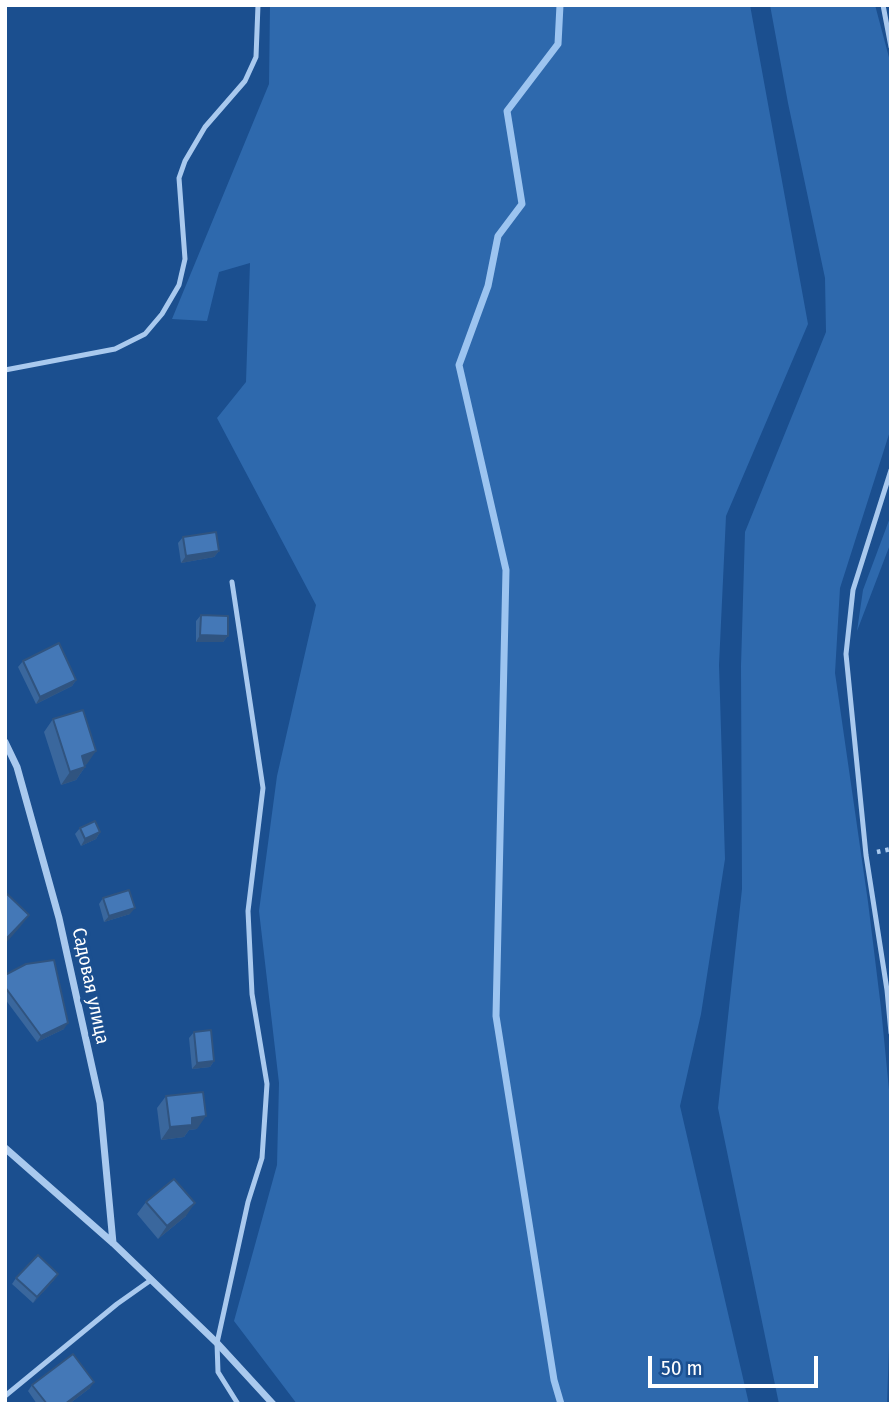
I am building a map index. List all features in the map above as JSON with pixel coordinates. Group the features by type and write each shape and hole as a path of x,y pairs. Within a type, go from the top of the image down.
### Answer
{"street":[{"name":"Садовая улица","path":"5,742 17,767 59,918 100,1103 113,1243"},
{"path":"5,1149 113,1243 217,1343 273,1404"}],"lane":[{"path":"5,370 115,349 145,334 162,314 179,285 185,259 179,178 185,161 205,127 245,80 256,57 258,5"},
{"path":"883,5 891,47"},
{"path":"891,470 853,590 846,654 866,855 887,989 891,1033"},
{"path":"232,582 263,788 248,911 252,994 267,1084 262,1158 248,1202 217,1343 218,1372 238,1404"},
{"path":"5,1396 117,1304 151,1280"}],"shaded area":[{"path":"270,5 750,5 808,324 726,516 719,665 725,859 701,1014 680,1106 749,1404 297,1404 234,1321 277,1165 279,1083 259,911 277,776 316,605 217,418 246,382 250,263 219,272 207,321 172,319 269,84"},
{"path":"770,5 875,5 891,65 891,428 840,588 835,673 868,902 891,1110 891,1290 887,1404 779,1404 718,1108 742,889 741,666 745,532 826,332 825,278"},
{"path":"891,515 891,542 857,631 863,590"}],"building":[{"path":"216,532 219,551 186,556 183,537"},
{"path":"201,615 228,616 228,636 200,635"},
{"path":"59,643 76,680 40,697 23,661"},
{"path":"83,710 96,751 82,756 85,767 70,772 53,719"},
{"path":"95,821 100,832 85,839 80,828"},
{"path":"129,890 135,908 109,916 103,898"},
{"path":"5,892 29,915 7,938 5,936"},
{"path":"54,960 68,1023 41,1036 5,987 5,975 26,964"},
{"path":"211,1030 214,1061 197,1063 194,1032"},
{"path":"203,1092 206,1116 192,1118 192,1125 170,1127 166,1096"},
{"path":"174,1179 195,1203 167,1226 146,1202"},
{"path":"38,1255 58,1274 37,1297 16,1278"},
{"path":"73,1354 94,1382 65,1404 47,1404 32,1385"}],"waterway":[{"path":"560,5 558,44 507,111 522,204 498,236 488,286 459,365 506,570 496,1016 554,1380 561,1404"}]}
